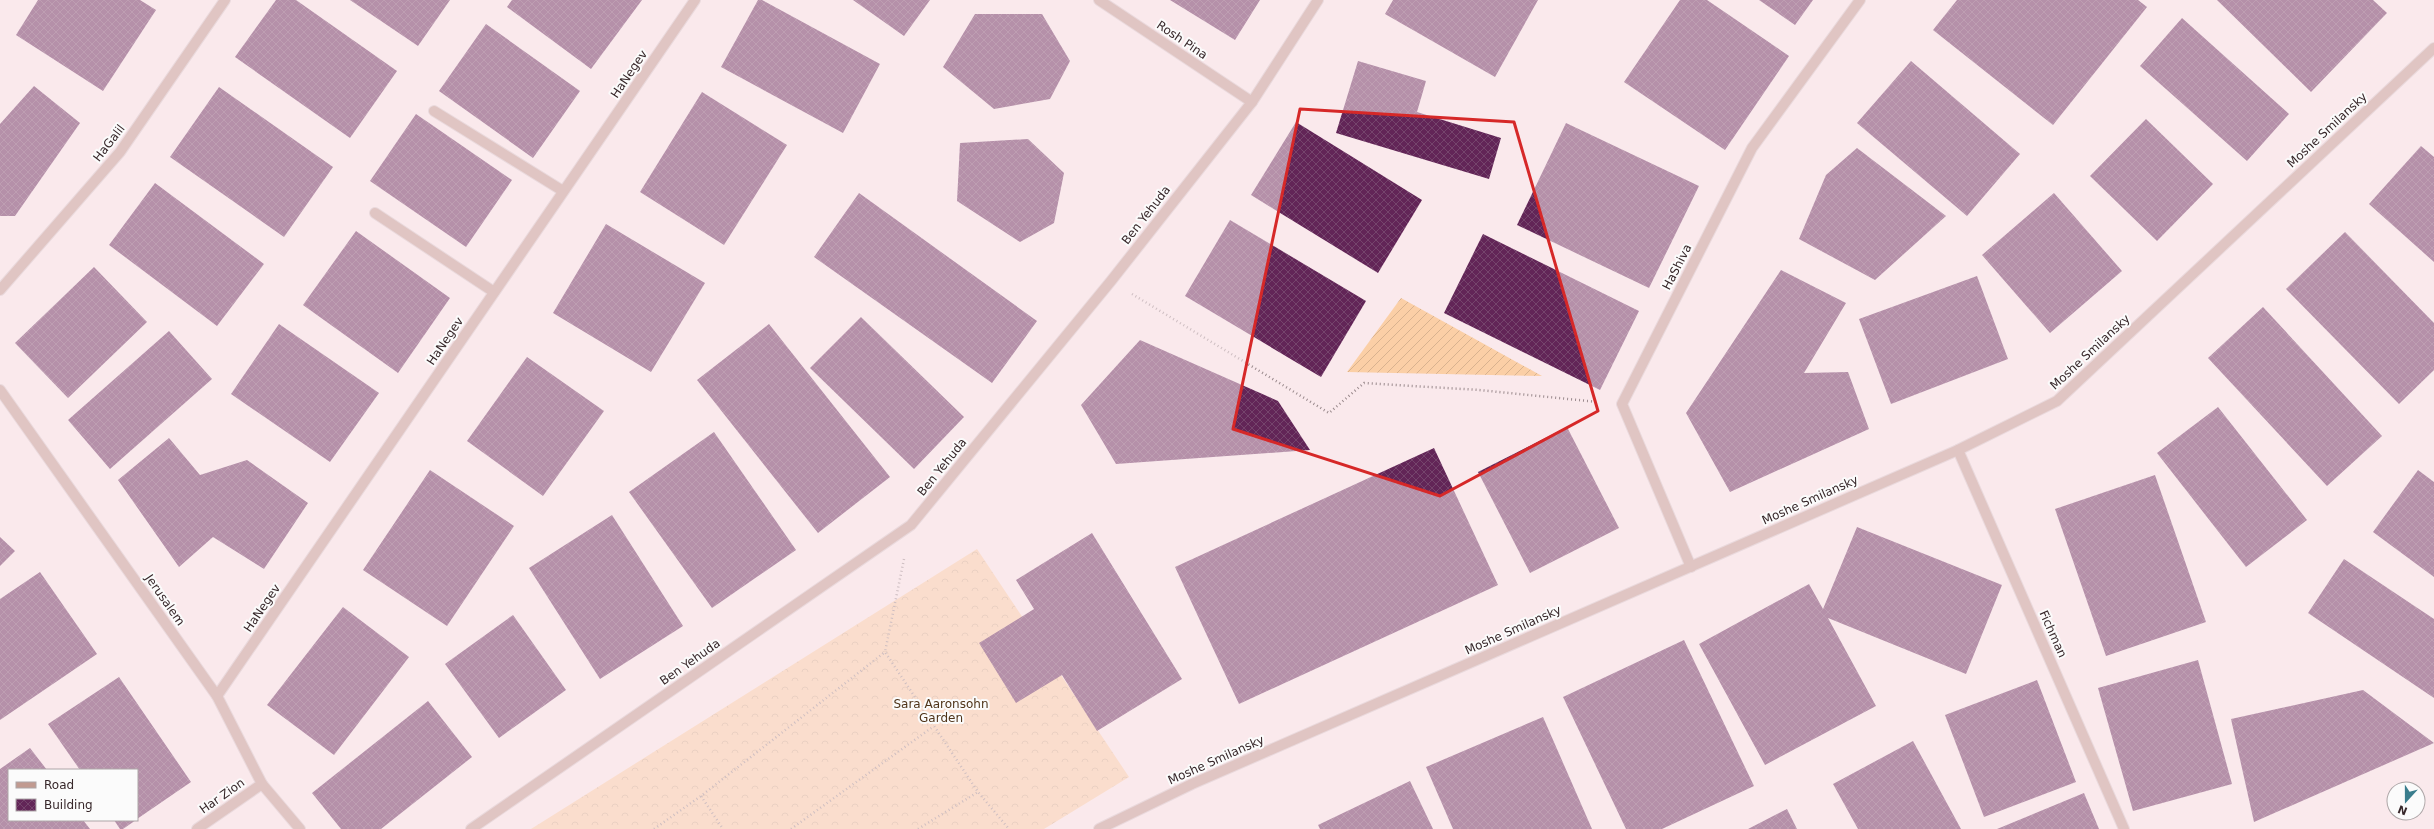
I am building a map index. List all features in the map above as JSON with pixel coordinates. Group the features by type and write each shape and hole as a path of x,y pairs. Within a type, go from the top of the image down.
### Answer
{"street":[{"name":"HaGalil","path":"0,290 120,152 225,0"},
{"name":"HaNegev","path":"217,696 695,0"},
{"name":"Rosh Pina","path":"1099,0 1252,102"},
{"name":"Ben Yehuda","path":"471,829 911,525 1111,280 1252,102 1318,0"},
{"name":"HaShiva","path":"1622,404 1752,148 1860,0"},
{"name":"Moshe Smilansky","path":"1099,829 1192,784 1958,450 2057,401 2434,48"},
{"path":"434,111 564,191"},
{"path":"375,213 494,292"},
{"name":"Jerusalem","path":"0,390 217,696 262,784 300,829"},
{"path":"1622,404 1690,567"},
{"name":"Fichman","path":"1958,450 2124,829"},
{"name":"Har Zion","path":"197,829 262,784"}],"path":[{"path":"1111,280 1329,413 1364,383 1479,390 1622,404"},
{"path":"654,829 701,796 885,652 911,525"},
{"path":"885,652 978,792 1009,829"},
{"path":"791,829 934,726"},
{"path":"918,829 978,792"},
{"path":"701,796 723,829"}],"highlighted area":[{"path":"1300,109 1514,122 1598,411 1440,496 1233,429"}],"green space":[{"path":"1401,298 1542,376 1347,372"},
{"name":"Sara Aaronsohn Garden","path":"977,549 1129,777 1044,829 531,829"}],"building":[{"path":"38,0 140,0 156,10 103,91 16,35"},
{"path":"276,0 296,0 397,71 350,138 235,57"},
{"path":"350,0 450,0 418,46"},
{"path":"512,0 642,0 591,69 507,7"},
{"path":"758,0 762,0 880,64 843,133 721,67"},
{"path":"853,0 930,0 904,36"},
{"path":"1170,0 1260,0 1235,40"},
{"path":"1393,0 1538,0 1495,77 1385,14"},
{"path":"1680,0 1707,0 1789,56 1725,150 1624,82"},
{"path":"1759,0 1813,0 1795,25"},
{"path":"1957,0 2138,0 2147,7 2053,125 1933,30"},
{"path":"2217,0 2373,0 2387,13 2311,92"},
{"path":"975,14 1042,14 1070,61 1050,99 994,109 943,67"},
{"path":"2182,18 2289,114 2247,161 2140,66"},
{"path":"486,24 580,91 533,158 439,91"},
{"path":"1358,61 1426,81 1417,112 1501,138 1489,179 1336,133"},
{"path":"1911,61 2020,154 1967,216 1857,123"},
{"path":"34,86 80,123 15,216 0,216 0,124"},
{"path":"219,87 333,167 284,237 170,157"},
{"path":"702,92 787,145 724,245 640,192"},
{"path":"416,114 512,180 466,247 370,181"},
{"path":"2146,119 2213,184 2157,241 2090,176"},
{"path":"1296,122 1422,200 1378,273 1251,195"},
{"path":"1566,123 1699,186 1649,288 1517,225"},
{"path":"1028,139 1064,173 1054,223 1020,242 957,201 960,143"},
{"path":"2421,146 2434,157 2434,262 2369,204"},
{"path":"1857,148 1946,216 1875,280 1799,239 1826,175"},
{"path":"155,183 264,264 217,326 109,245"},
{"path":"859,193 1037,321 992,383 814,257"},
{"path":"2054,193 2122,271 2050,333 1982,255"},
{"path":"1230,220 1366,301 1321,377 1185,296"},
{"path":"606,224 705,283 651,372 553,313"},
{"path":"356,231 450,298 398,373 303,305"},
{"path":"2345,232 2434,323 2434,370 2399,404 2286,289"},
{"path":"1483,234 1639,311 1600,390 1444,313"},
{"path":"94,267 147,322 68,398 15,343"},
{"path":"1781,270 1846,303 1804,373 1848,372 1869,429 1730,492 1686,413"},
{"path":"1977,276 2008,359 1891,404 1859,319"},
{"path":"2263,307 2382,436 2327,486 2208,358"},
{"path":"861,317 964,417 914,469 810,368"},
{"path":"279,324 379,393 330,462 231,394"},
{"path":"769,324 890,477 818,533 697,380"},
{"path":"169,331 212,379 110,469 68,420"},
{"path":"1140,340 1278,401 1310,450 1116,464 1081,405"},
{"path":"527,357 604,411 543,496 467,441"},
{"path":"2218,407 2307,520 2246,567 2157,453"},
{"path":"1567,427 1619,528 1530,573 1478,472"},
{"path":"714,432 796,550 712,608 629,492"},
{"path":"169,438 200,475 247,460 308,503 264,569 213,537 179,567 118,480"},
{"path":"1434,448 1498,585 1239,704 1175,567"},
{"path":"430,470 514,526 447,626 363,570"},
{"path":"2418,470 2434,482 2434,577 2373,532"},
{"path":"2155,475 2206,622 2106,656 2055,509"},
{"path":"612,515 683,626 600,679 529,568"},
{"path":"1857,527 2002,585 1966,674 1828,618 1876,706 1765,765 1699,644 1809,584 1823,609"},
{"path":"1092,533 1182,679 1097,731 1062,675 1016,703 979,643 1034,609 1016,580"},
{"path":"0,537 15,551 0,566"},
{"path":"2344,559 2434,619 2434,698 2308,613"},
{"path":"40,572 97,654 0,720 0,599"},
{"path":"343,607 409,657 334,755 267,705"},
{"path":"513,615 566,690 499,738 445,664"},
{"path":"1684,640 1754,786 1662,829 1626,829 1563,697"},
{"path":"2198,660 2232,784 2133,811 2098,688"},
{"path":"119,677 191,782 138,818 138,769 79,769 48,724"},
{"path":"2037,680 2076,782 1984,817 1945,715"},
{"path":"2363,690 2434,743 2254,822 2231,719"},
{"path":"428,701 472,757 381,829 341,829 312,793"},
{"path":"1543,717 1592,829 1453,829 1426,767"},
{"path":"1913,741 1961,829 1858,829 1833,784"},
{"path":"30,748 46,769 8,769 8,821 84,821 90,829 0,829 0,769"},
{"path":"1410,781 1433,829 1320,829 1318,825"},
{"path":"2084,793 2099,829 1997,829"},
{"path":"1787,809 1797,829 1748,829"},
{"path":"115,821 135,821 123,829 120,829"}]}
